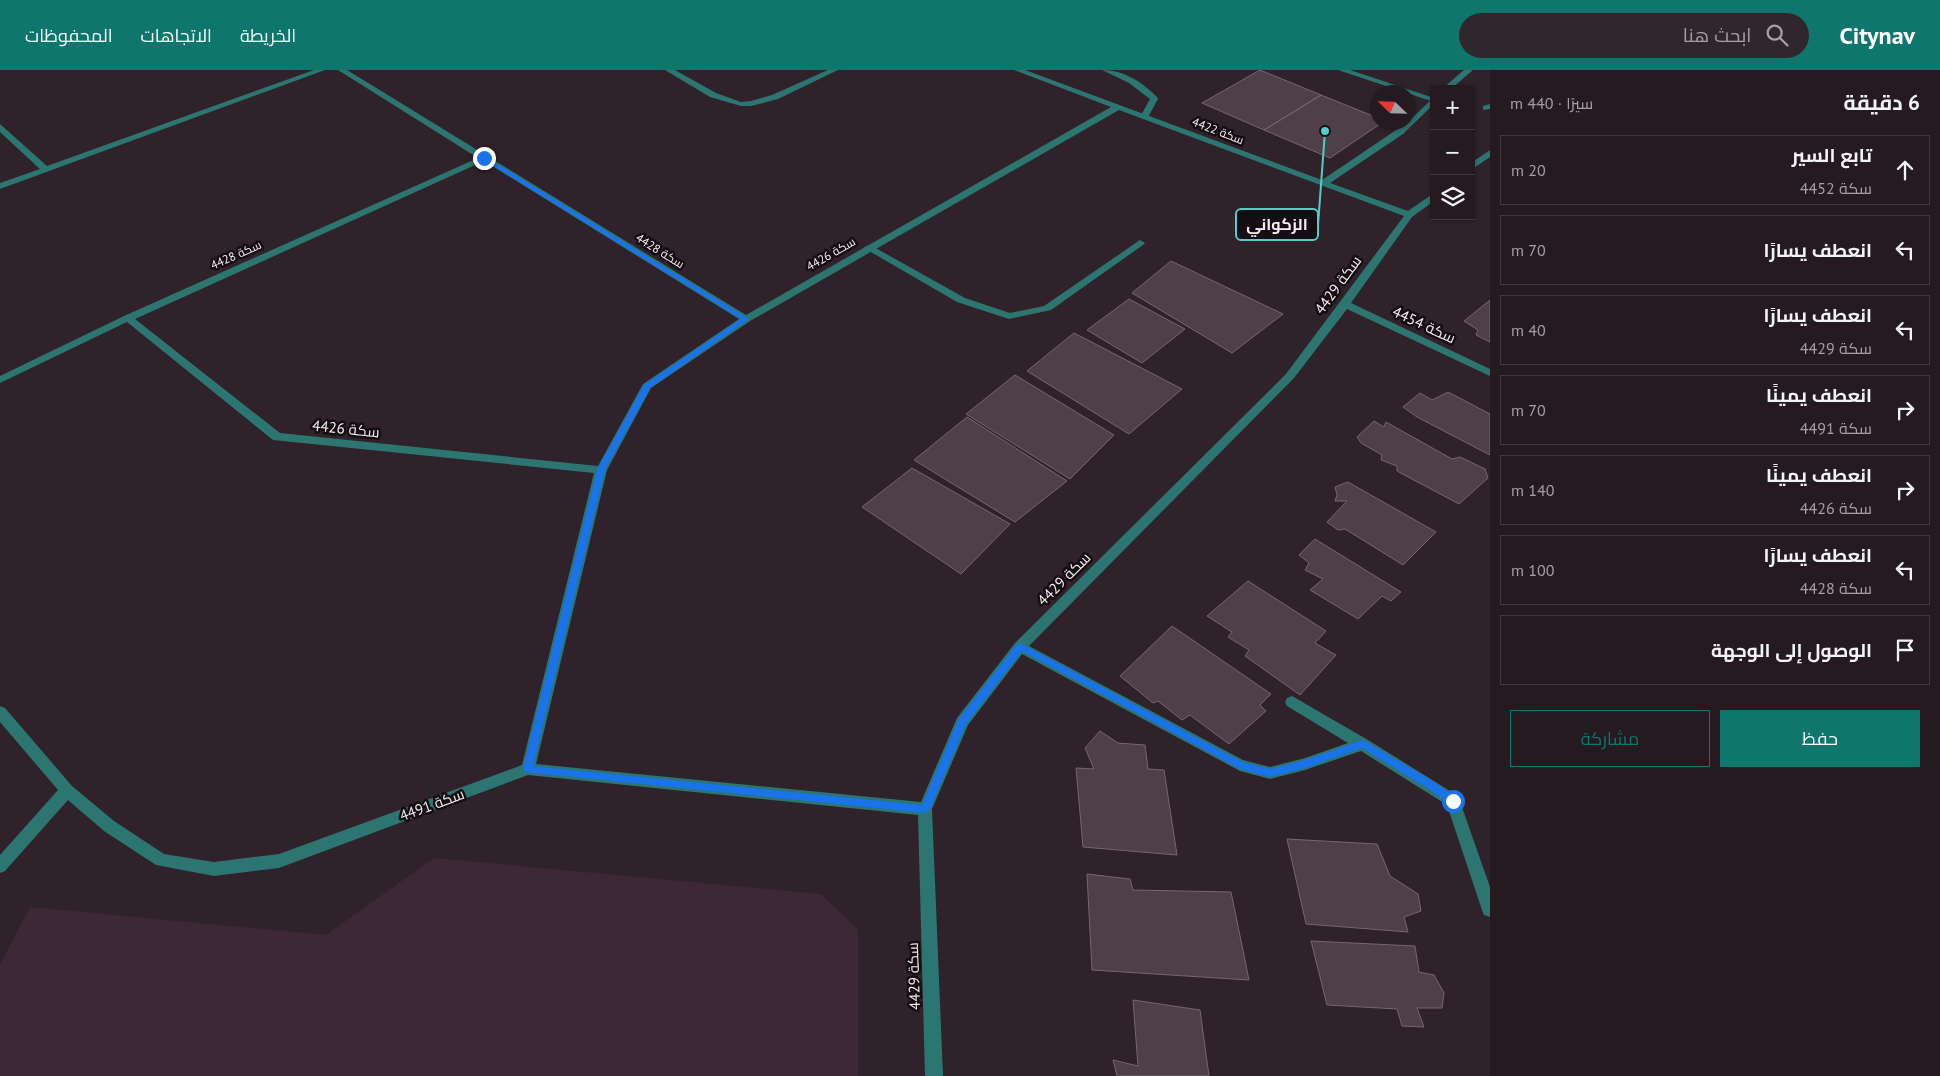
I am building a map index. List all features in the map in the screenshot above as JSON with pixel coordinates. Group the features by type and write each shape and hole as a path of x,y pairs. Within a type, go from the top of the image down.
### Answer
{"street":[{"path":"0,186 321,70"},
{"name":"سكة 4428","path":"342,70 746,319"},
{"path":"669,70 722,99 742,105 766,101 834,70"},
{"name":"سكة 4422","path":"1018,70 1322,184 1409,214"},
{"path":"1106,70 1144,88 1154,99 1144,117"},
{"path":"1342,70 1430,98"},
{"path":"1451,85 1469,70"},
{"path":"1322,184 1400,132 1422,113 1430,103"},
{"name":"سكة 4426","path":"528,769 601,470 647,386 746,319 1118,107"},
{"path":"0,127 45,169"},
{"path":"1475,164 1490,153"},
{"name":"سكة 4428","path":"0,380 128,318 484,158"},
{"name":"سكة 4429","path":"934,1076 925,809 962,722 1020,647 1290,376 1346,304 1409,214 1430,199"},
{"path":"869,248 962,300 1009,316 1047,308 1140,243"},
{"name":"سكة 4454","path":"1346,304 1490,373"},
{"name":"سكة 4426","path":"128,318 277,437 601,470"},
{"path":"1020,647 1240,765 1270,773 1305,764 1363,744"},
{"path":"1292,702 1430,785 1453,801 1490,910"},
{"name":"سكة 4491","path":"0,712 67,790 109,826 161,860 214,869 279,861 528,769 925,809"},
{"path":"0,866 67,790"}],"shaded area":[{"path":"434,858 821,894 858,930 858,1076 0,1076 0,965 30,907 326,935"}],"building":[{"path":"1260,70 1321,95 1264,130 1202,103"},
{"path":"1321,95 1370,115 1371,130 1330,158 1264,130"},
{"path":"1171,261 1283,314 1232,353 1132,293"},
{"path":"1129,299 1185,329 1142,363 1087,330"},
{"path":"1490,300 1490,342 1476,335 1478,330 1464,321"},
{"path":"1074,333 1182,389 1129,434 1027,371"},
{"path":"1015,375 1114,435 1070,479 966,414"},
{"path":"1448,392 1490,414 1490,455 1417,417 1403,407 1420,393 1432,400"},
{"path":"967,417 1067,481 1015,522 914,460"},
{"path":"1374,421 1384,427 1386,422 1452,459 1460,457 1485,469 1488,478 1459,504 1397,471 1397,466 1381,460 1382,455 1361,443 1357,437"},
{"path":"912,468 1010,524 961,574 862,507"},
{"path":"1348,482 1436,532 1403,565 1345,529 1338,530 1327,522 1347,501 1335,501 1337,495 1335,487"},
{"path":"1315,539 1401,592 1391,601 1382,596 1358,619 1310,590 1323,579 1305,570 1309,563 1299,555"},
{"path":"1248,581 1326,631 1315,643 1336,655 1300,695 1245,656 1249,650 1228,637 1232,632 1207,616"},
{"path":"1172,626 1271,694 1260,705 1266,711 1229,744 1190,715 1182,720 1158,701 1153,703 1120,676"},
{"path":"1100,731 1118,743 1145,745 1148,769 1164,770 1177,855 1083,847 1076,768 1094,769 1085,748"},
{"path":"1287,839 1377,844 1390,876 1418,894 1421,911 1404,917 1408,932 1306,924"},
{"path":"1087,874 1130,879 1133,890 1231,892 1249,980 1092,970"},
{"path":"1311,941 1415,946 1419,972 1434,975 1444,993 1442,1008 1417,1008 1424,1027 1402,1026 1397,1009 1327,1005"},
{"path":"1133,1000 1200,1010 1209,1076 1117,1076 1113,1060 1138,1066"}],"place":[{"name":"الزكواني","path":"1325,131"}],"route":[{"path":"484,158 746,319 647,386 601,470 528,769 925,809 962,722 1020,647 1240,765 1270,773 1305,764 1363,744 1453,801"}]}
